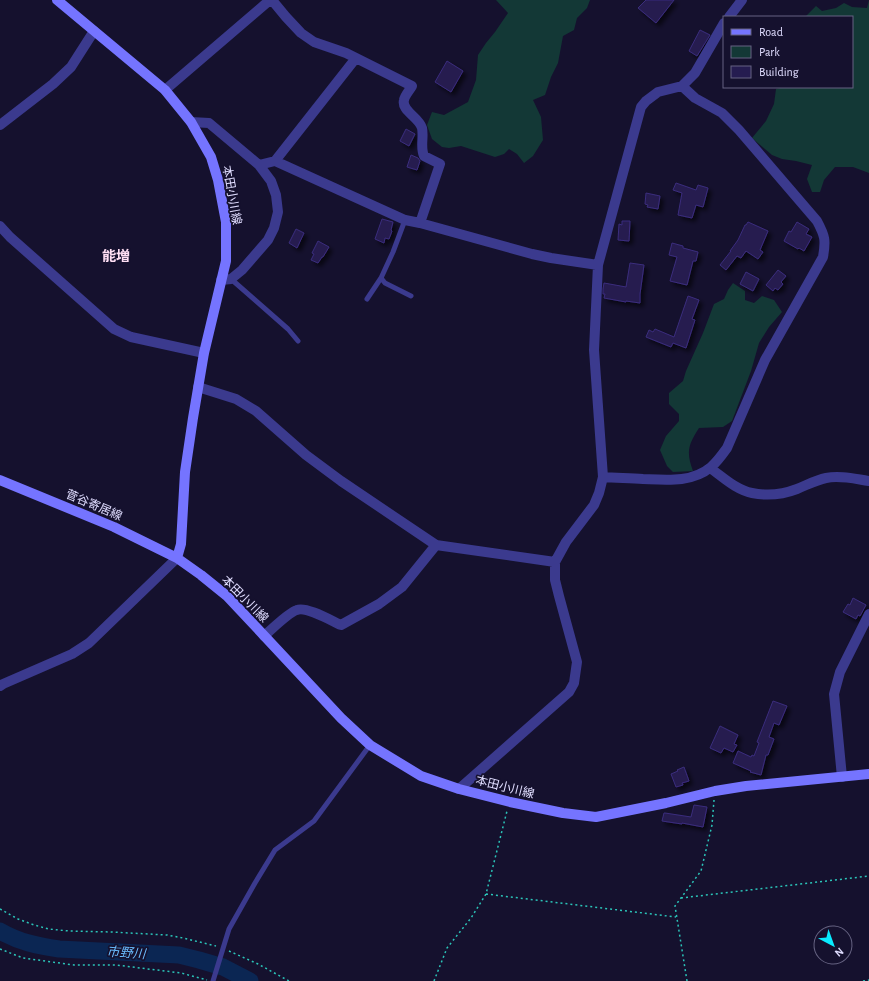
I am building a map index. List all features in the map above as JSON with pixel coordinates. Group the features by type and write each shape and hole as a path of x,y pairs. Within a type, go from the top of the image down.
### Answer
{"main road":[{"name":"本田小川線","path":"56,0 165,90 191,122 211,157 218,180 226,222 226,280 204,353 198,387 185,472 181,544 177,558 227,596 341,718 370,745 421,776 459,789 510,802 563,813 596,817 666,803 715,790 869,774"},
{"name":"菅谷寄居線","path":"0,480 114,527 177,558"}],"street":[{"path":"165,90 271,0 301,33 314,42 356,58 412,86 404,99 404,105 419,122 422,128 422,151 424,156 440,164 420,223"},
{"path":"730,16 742,0"},
{"path":"459,789 570,692 574,683 577,662 555,580 555,562 566,542 594,505 603,477 594,350 598,265 641,107 658,92 682,86 695,73 723,25"},
{"path":"0,124 53,84 71,67 94,31"},
{"path":"259,165 275,161 356,58"},
{"path":"603,477 671,481 687,479 710,468 727,448 765,360 823,258 825,245 823,233 817,221 739,130 722,114 695,98 682,86"},
{"path":"191,122 210,123 259,165 270,181 276,195 278,212 274,228 268,240 242,270 226,280"},
{"path":"275,161 405,220 532,254 598,265"},
{"path":"0,226 10,237 114,329 131,337 204,353"},
{"path":"198,387 236,399 256,411 306,455 341,482 436,544 555,562"},
{"path":"710,468 737,487 752,493 780,494 814,481 827,478 837,477 869,481"},
{"path":"264,636 287,616 297,610 307,610 341,625 379,604 402,588 436,544"},
{"path":"0,686 72,654 89,643 177,558"},
{"path":"842,777 834,694 840,672 869,614"}],"lane":[{"path":"367,299 381,278 405,220"},
{"path":"381,278 385,283 411,296"},
{"path":"226,280 288,329 298,341"},
{"path":"212,981 229,929 275,850 314,821 370,745"}],"path":[{"path":"687,981 675,906 701,871 712,825 715,790"},
{"path":"434,981 448,948 471,918 486,894 510,802"},
{"path":"681,898 869,876"},
{"path":"486,894 676,917"},
{"path":"0,909 18,919 49,929 167,935 189,939 222,949 258,964 289,981"},
{"path":"0,949 23,958 74,965 116,965 174,972 212,981"},
{"path":"863,981 869,980"}],"green space":[{"path":"496,0 590,0 587,8 577,18 574,30 563,36 558,63 551,77 545,95 533,100 541,117 543,140 533,156 524,163 517,154 509,149 504,154 495,157 461,146 449,148 442,147 432,139 427,125 432,112 444,115 468,102 476,80 478,55 508,13"},
{"path":"869,0 869,173 853,167 835,167 824,180 820,192 812,192 807,179 812,165 782,159 772,155 752,138 766,121 774,104 776,89 853,88 853,16 806,16 816,6 822,11 836,8 844,3 852,7 867,8"},
{"path":"733,283 745,291 745,300 754,303 762,296 774,300 782,312 769,327 759,343 751,371 732,421 723,427 699,428 692,439 689,449 689,459 693,471 673,472 667,466 660,450 666,436 679,421 679,414 669,404 669,393 683,381 714,304 724,299"}],"building":[{"path":"646,0 674,0 656,23 638,8"},
{"path":"700,30 710,35 697,56 689,51"},
{"path":"447,61 463,71 451,92 435,82"},
{"path":"406,129 415,134 409,146 400,141"},
{"path":"411,155 418,158 420,161 417,170 407,167"},
{"path":"676,183 696,190 698,185 708,188 703,207 696,205 692,218 678,215 682,193 673,190"},
{"path":"646,193 660,196 658,209 647,207 648,205 645,204"},
{"path":"382,219 393,222 389,239 385,238 384,243 375,239"},
{"path":"622,221 630,221 629,241 618,240 619,224 622,225"},
{"path":"748,222 768,231 760,250 763,252 758,259 746,251 741,258 737,256 726,270 720,265 731,251"},
{"path":"797,222 809,229 806,234 812,237 804,251 784,241 789,231 791,232"},
{"path":"296,229 304,233 297,248 289,243"},
{"path":"318,241 329,247 318,263 311,260 314,254 312,253"},
{"path":"672,243 698,252 696,261 693,261 687,285 670,281 677,257 669,255"},
{"path":"630,263 644,265 640,303 604,298 604,283 626,287"},
{"path":"778,270 786,276 781,282 783,284 778,290 775,288 773,291 766,285"},
{"path":"746,272 759,279 753,291 740,284"},
{"path":"688,296 699,300 692,319 695,320 686,348 673,343 671,347 646,337 649,330 653,332 655,329 674,337"},
{"path":"853,598 866,605 860,616 858,615 856,619 843,612 848,604 850,605"},
{"path":"773,701 787,706 779,725 774,723 769,737 774,739 768,755 766,755 761,775 750,772 751,771 733,763 738,751 751,757 752,755 754,756 759,743 757,742"},
{"path":"720,726 738,735 734,744 737,745 733,752 724,748 721,753 710,748"},
{"path":"684,767 689,781 676,787 671,774"},
{"path":"694,805 707,807 703,827 662,821 664,813 691,817"}],"waterway":[{"name":"市野川","path":"0,931 29,943 59,949 179,955 223,967 250,981"}],"district":[{"name":"能増","path":"116,256"}]}
